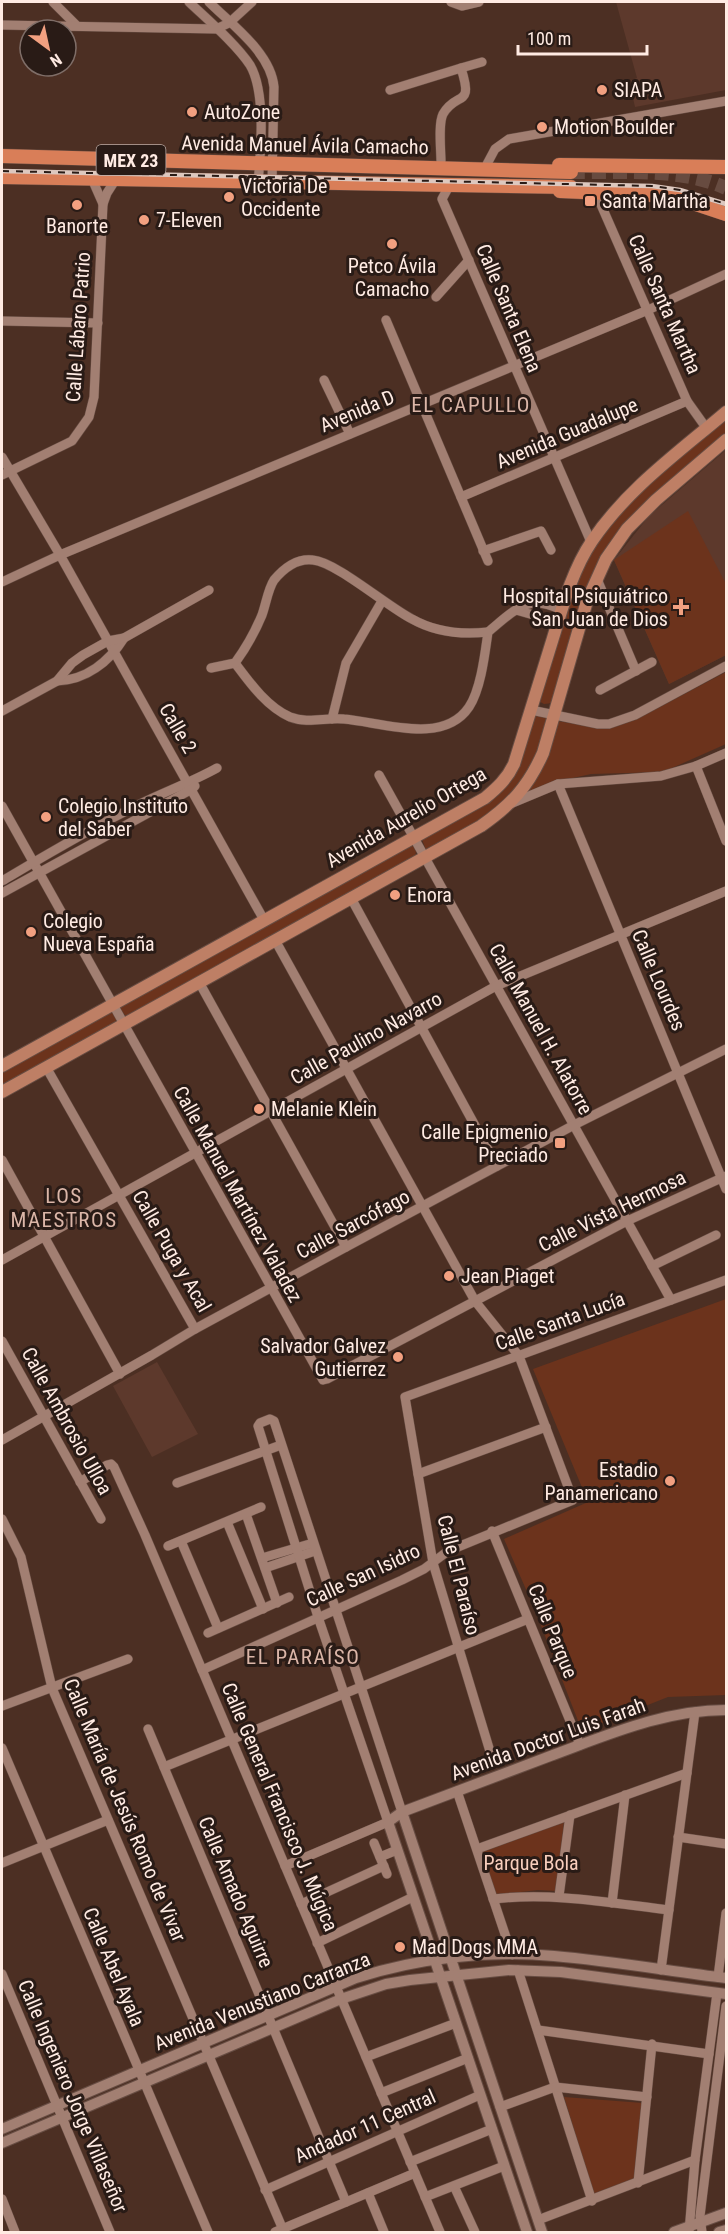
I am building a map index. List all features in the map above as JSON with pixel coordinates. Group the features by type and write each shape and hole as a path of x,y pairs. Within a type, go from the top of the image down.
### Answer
{"main road":[{"name":"Avenida Manuel Ávila Camacho","path":"2,156 571,172"},
{"path":"393,166 401,163 441,162 726,167"},
{"path":"591,166 595,172 591,192"},
{"name":"Avenida Manuel Ávila Camacho","path":"2,177 571,187"},
{"path":"366,184 654,195 681,199 726,214"},
{"name":"Avenida Aurelio Ortega","path":"2,1066 485,798 506,779 514,764 560,615 574,577 591,542 608,518 645,481 726,412"},
{"path":"2,1092 481,826 510,804 536,769 554,716 583,612 606,560 634,522 663,493 726,440"}],"street":[{"path":"53,2 69,18"},
{"path":"189,2 250,66 260,89 266,164 265,183"},
{"path":"209,2 264,58 272,73 274,87 265,183"},
{"path":"78,25 216,29 229,23 252,2"},
{"path":"451,2 462,6 478,2"},
{"path":"2,25 18,25"},
{"path":"390,90 482,62"},
{"path":"441,162 441,121 444,114 465,97 467,90 461,68"},
{"path":"487,164 495,149 509,139 726,101"},
{"name":"Calle Lábaro Patrio","path":"92,179 103,204"},
{"name":"Calle Lábaro Patrio","path":"6,473 72,441 89,417 94,397 99,323 103,204 116,179"},
{"name":"Calle Santa Elena","path":"448,188 442,199 591,542"},
{"name":"Calle Santa Martha","path":"591,192 648,310 687,401 707,429"},
{"path":"436,297 469,260"},
{"name":"Avenida D","path":"2,582 60,555 648,310 726,274"},
{"path":"386,320 488,561"},
{"path":"2,321 99,323"},
{"path":"324,380 350,434"},
{"name":"Avenida Guadalupe","path":"461,497 687,401"},
{"name":"Calle 2","path":"2,458 6,473 60,555 264,921"},
{"path":"483,551 541,531 550,550"},
{"path":"211,668 236,663 248,646 273,582 290,564 315,560 334,568 413,620 432,628 470,634 488,632 516,610 529,604 539,603 560,615"},
{"path":"597,579 636,671"},
{"path":"57,681 72,663 108,641 124,638 209,590"},
{"path":"332,719 346,663 382,601"},
{"path":"516,610 560,615"},
{"path":"236,663 247,679 278,711 293,718 312,721 343,719 414,730 454,721 469,707 482,671 488,632"},
{"path":"2,711 57,681 80,678 115,653 124,638"},
{"path":"600,690 652,662"},
{"path":"531,710 597,724 622,720 726,666"},
{"path":"510,804 558,784 661,776 696,766 726,753"},
{"path":"696,766 726,841"},
{"path":"2,893 36,867 136,806 190,785 217,768"},
{"name":"Calle Manuel H. Alatorre","path":"379,776 671,1300"},
{"name":"Calle Lourdes","path":"558,784 678,1073 724,1177 726,1190"},
{"name":"Calle Manuel Martínez Valadez","path":"2,806 323,1380"},
{"path":"2,882 36,867"},
{"name":"Calle Paulino Navarro","path":"2,1260 496,986 726,891"},
{"path":"351,898 497,1166"},
{"path":"275,940 475,1301 519,1356 546,1427 418,1474"},
{"path":"199,982 346,1247"},
{"name":"Calle Sarcófago","path":"2,1440 195,1329 346,1247 574,1125 726,1049"},
{"name":"Calle Puga y Acal","path":"46,1067 195,1329"},
{"path":"2,1160 120,1374"},
{"name":"Calle Vista Hermosa","path":"323,1380 627,1221 724,1177"},
{"path":"652,1266 716,1235"},
{"name":"Calle Santa Lucía","path":"405,1397 726,1280"},
{"name":"Calle Ambrosio Ulloa","path":"2,1341 101,1519"},
{"name":"Calle El Paraíso","path":"405,1397 433,1563 492,1758"},
{"path":"526,2232 318,1617 258,1424 272,1419 542,2232"},
{"name":"Calle San Isidro","path":"202,1670 402,1581 433,1563 448,1551 573,1500 546,1427"},
{"path":"177,1483 281,1445"},
{"name":"Calle General Francisco J. Múgica","path":"81,1482 106,1465 111,1464 114,1467 145,1535 440,2232"},
{"path":"168,1546 261,1507"},
{"path":"246,1514 277,1603"},
{"name":"Calle María de Jesús Romo de Vivar","path":"2,1519 21,1557 52,1688 204,2044 280,2231"},
{"path":"227,1522 263,1609"},
{"name":"Calle Parque","path":"492,1532 580,1745"},
{"path":"181,1541 218,1628"},
{"path":"261,1558 314,1547"},
{"path":"265,1568 298,1552"},
{"path":"208,1633 289,1597"},
{"path":"164,1767 528,1619"},
{"path":"2,1706 128,1659"},
{"name":"Avenida Doctor Luis Farah","path":"388,1822 402,1812 580,1745 654,1720 695,1712 726,1710"},
{"path":"661,1970 695,1712"},
{"name":"Calle Amado Aguirre","path":"148,1729 346,2202"},
{"name":"Calle Abel Ayala","path":"2,1748 208,2232"},
{"path":"477,1849 687,1773"},
{"path":"457,1791 512,1955"},
{"path":"612,1903 625,1795"},
{"path":"559,1896 570,1815"},
{"path":"2,1863 108,1820"},
{"path":"285,1866 388,1822"},
{"path":"678,1837 726,1844"},
{"path":"374,1843 383,1866"},
{"path":"301,1904 383,1866 397,1850"},
{"path":"494,1899 559,1896 669,1910"},
{"path":"317,1943 413,1897"},
{"path":"722,1978 726,1913"},
{"name":"Avenida Venustiano Carranza","path":"2,2129 374,1972 434,1960 512,1955 553,1956 722,1978"},
{"path":"518,1970 592,2201"},
{"name":"Avenida Venustiano Carranza","path":"2,2143 273,2027 341,1999 386,1984 456,1974 518,1970 561,1972 722,1993"},
{"name":"Calle Ingeniero Jorge Villaseñor","path":"2,1974 110,2232"},
{"path":"701,2228 711,2088 709,2054 722,1993"},
{"path":"689,2230 695,2160 726,2006"},
{"path":"366,2057 456,2023"},
{"path":"538,2030 652,2044 709,2054"},
{"path":"638,2183 652,2044"},
{"path":"381,2093 468,2058"},
{"path":"500,2107 555,2087 647,2097"},
{"path":"711,2088 726,2089"},
{"name":"Andador 11 Central","path":"265,2190 330,2163 397,2130 480,2094"},
{"path":"410,2162 492,2129"},
{"path":"538,2220 695,2160"},
{"path":"425,2197 504,2166"},
{"path":"280,2231 415,2174"},
{"path":"454,2186 475,2232"},
{"path":"368,2193 384,2232"},
{"path":"2,2199 15,2232"},
{"path":"674,2232 701,2228 726,2213"},
{"path":"719,2232 726,2230"}],"shaded area":[{"path":"616,2 726,2 726,90 635,107 629,81 637,78"},
{"name":"Hospital Psiquiátrico San Juan de Dios","path":"726,450 726,655 669,684 614,560 649,516"},
{"path":"157,1362 198,1434 152,1457 113,1386"}],"green space":[{"path":"726,415 726,436 605,556 553,703 544,704 537,700 579,571 618,511"},
{"name":"Hospital Psiquiátrico San Juan de Dios","path":"688,511 726,584 726,655 669,684 614,560"},
{"path":"726,672 726,744 663,772 591,774 550,783 524,794 556,721 600,727 620,725 637,719"},
{"path":"531,712 547,717 531,767 516,793 486,818 426,850 420,834 507,779"},
{"path":"412,842 416,851 415,858 129,1015 125,1015 120,1009 118,1002"},
{"path":"111,1006 116,1015 114,1025 2,1087 2,1067"},
{"path":"726,1299 726,1695 668,1697 582,1731 535,1610 504,1539 588,1502 533,1369"},
{"name":"Parque Bola","path":"564,1821 557,1891 538,1890 495,1895 482,1852"},
{"path":"564,2097 643,2103 635,2182 595,2198"}],"tunnel":[{"path":"571,172 670,174 708,181 726,188"}],"railway":[{"path":"2,171 652,186 680,190 726,204"}],"place":[{"name":"SIAPA","path":"602,90"},
{"name":"AutoZone","path":"192,112"},
{"name":"Motion Boulder","path":"542,127"},
{"name":"Victoria De Occidente","path":"229,197"},
{"name":"Santa Martha","path":"590,201"},
{"name":"Banorte","path":"77,205"},
{"name":"7-Eleven","path":"144,220"},
{"name":"Petco Ávila Camacho","path":"392,244"},
{"name":"Hospital Psiquiátrico San Juan de Dios","path":"681,607"},
{"name":"Colegio Instituto del Saber","path":"46,817"},
{"name":"Enora","path":"395,895"},
{"name":"Colegio Nueva España","path":"31,932"},
{"name":"Melanie Klein","path":"259,1109"},
{"name":"Calle Epigmenio Preciado","path":"560,1143"},
{"name":"Jean Piaget","path":"449,1276"},
{"name":"Salvador Galvez Gutierrez","path":"398,1357"},
{"name":"Estadio Panamericano","path":"670,1481"},
{"name":"Mad Dogs MMA","path":"400,1947"}],"district":[{"name":"EL CAPULLO","path":"471,405"},
{"name":"LOS MAESTROS","path":"64,1208"},
{"name":"EL PARAÍSO","path":"303,1657"}]}
